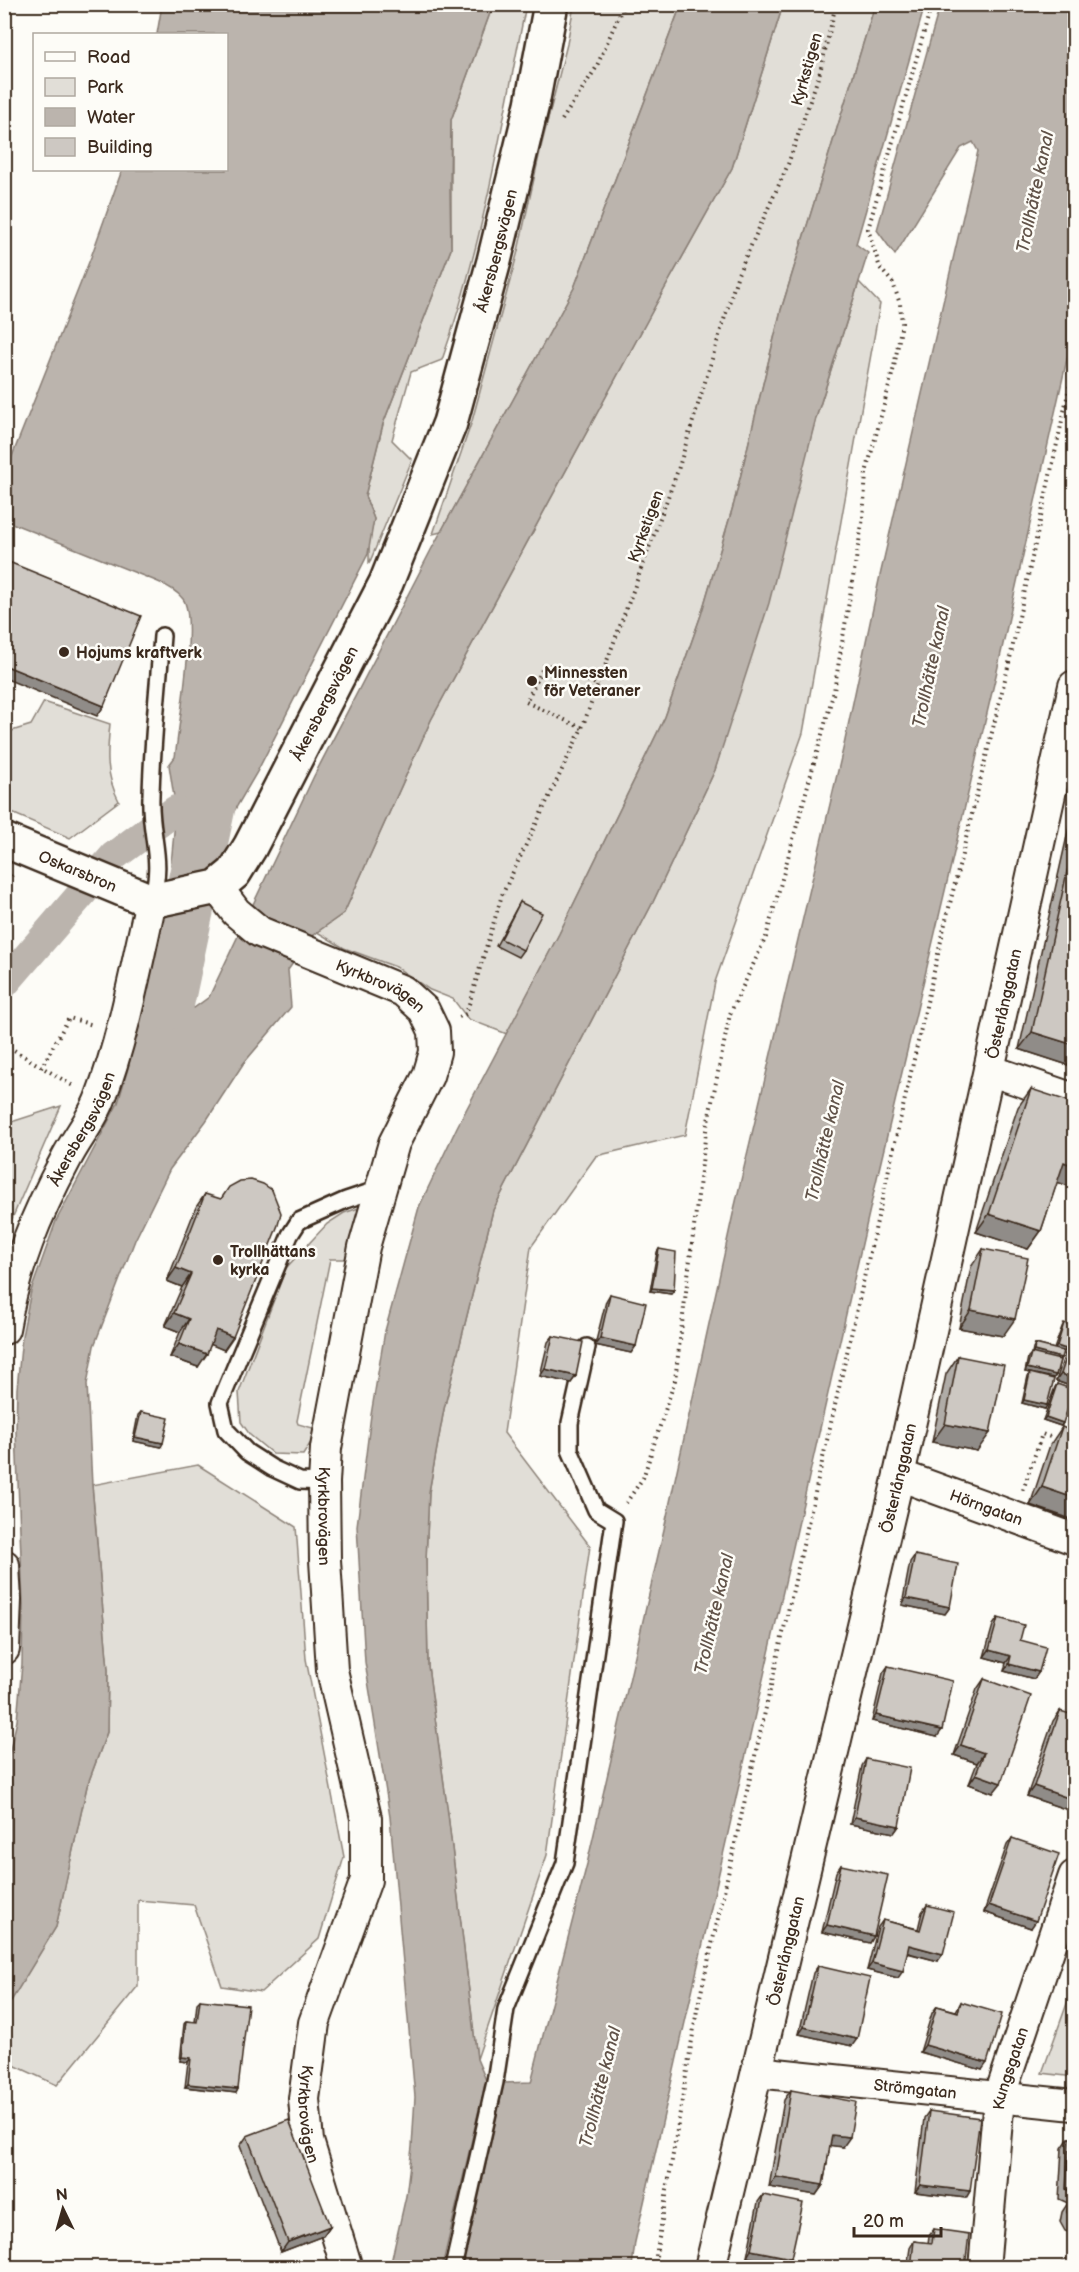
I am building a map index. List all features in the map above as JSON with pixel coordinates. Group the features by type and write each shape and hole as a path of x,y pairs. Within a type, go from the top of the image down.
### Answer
{"street":[{"name":"Åkersbergsvägen","path":"214,894 234,873 250,847 386,583 450,423 519,158 551,4"},
{"name":"Österlånggatan","path":"710,2268 899,1475 1074,686"},
{"name":"Oskarsbron","path":"4,840 147,898"},
{"path":"147,898 214,894"},
{"name":"Kyrkbrovägen","path":"214,894 260,932 330,963 403,991 424,1010 434,1031 435,1052 428,1076 394,1143 379,1190 358,1281 326,1448 325,1560 332,1670 366,1818 366,1880 314,2023 304,2099 308,2141 347,2268"},
{"name":"Åkersbergsvägen","path":"4,1329 10,1297 26,1243 66,1159 99,1101 120,1034 147,898"},
{"path":"989,1070 1074,1099"},
{"name":"Hörngatan","path":"899,1475 1074,1539"},
{"path":"4,1565 6,1600 4,1649"},
{"name":"Kungsgatan","path":"984,2268 999,2098 1074,1876"},
{"name":"Strömgatan","path":"757,2072 1074,2105"}],"lane":[{"path":"147,898 158,882 157,851 150,799 162,636"},
{"path":"324,1482 300,1480 272,1468 247,1452 226,1430 220,1403 290,1235 299,1221 346,1200 379,1190"},
{"path":"453,2268 495,2082 506,2009 565,1863 614,1521 596,1510 570,1450 570,1423 587,1347"}],"path":[{"path":"555,129 596,68 624,4"},
{"name":"Kyrkstigen","path":"434,1031 466,1014 502,895 582,728 599,685 678,470 738,274 787,168 820,72 836,4"},
{"path":"614,1521 643,1478 675,1380 706,1131 730,1014 765,937 834,691 863,518 866,473 894,367 902,323 900,304 893,283 880,268 868,229 932,4"},
{"path":"654,2268 697,2010 943,932 1009,663 1074,366"},
{"path":"582,728 526,702 545,664 599,685"},
{"path":"41,1068 69,1018 120,1034"},
{"path":"4,1044 99,1101"},
{"path":"1014,1516 1042,1434 1064,1441"}],"green space":[{"path":"493,5 526,5 490,184 469,273 442,360 411,372 392,440 412,460 369,564 369,541 374,519 365,496 383,424 451,249 451,120"},
{"path":"574,5 681,5 574,288 441,532 433,534 472,421 518,251 567,44"},
{"path":"783,5 875,5 781,310 734,503 701,615 665,717 559,934 507,1034 468,1019 453,999 430,990 396,967 344,948 317,932 344,913 431,720 732,168"},
{"path":"859,282 880,304 803,733 715,982 685,1135 596,1156 531,1247 504,1433 590,1546 547,1855 477,2059 428,1666 426,1559 429,1492 444,1409 493,1210 653,902 715,770 816,418"},
{"path":"44,702 110,724 109,773 119,801 70,838 5,810 5,733 31,725"},
{"path":"61,1106 5,1235 5,1124"},
{"path":"359,1208 347,1259 330,1259 297,1421 298,1424 313,1428 313,1439 303,1455 273,1454 250,1435 241,1422 239,1392 286,1268 327,1224 344,1213"},
{"path":"198,1465 296,1527 306,1659 344,1857 319,1939 261,1992 222,1986 194,1905 138,1900 138,1986 57,2085 5,2061 4,2011 56,1927 87,1786 107,1732 108,1670 92,1485"},
{"path":"1074,1984 1074,2077 1042,2073"}],"water":[{"path":"162,5 493,5 451,120 451,249 383,424 365,496 374,519 368,554 257,772 233,813 218,813 209,819 207,855 192,864 171,865 176,810 169,765 175,757 188,646 187,610 183,599 167,586 4,520 5,474 91,257 122,171 228,171 228,33 157,33"},
{"path":"681,5 783,5 732,168 431,720 344,913 313,935 288,970 291,1007 243,1064 206,1121 170,1169 135,1240 94,1346 87,1384 92,1485 108,1670 107,1732 87,1786 56,1927 5,2011 5,1770 17,1721 22,1664 23,1605 16,1432 17,1389 22,1336 31,1291 56,1221 118,1103 154,955 177,936 190,935 206,938 186,1002 194,1008 209,997 314,776 431,550 574,288"},
{"path":"875,5 925,5 856,244 868,253 816,418 769,603 715,770 653,902 493,1210 444,1409 429,1492 426,1560 428,1666 477,2059 486,2080 442,2267 390,2267 406,2196 415,2097 390,1817 365,1662 357,1526 371,1415 385,1331 419,1207 457,1127 559,934 665,717 701,615 734,503 781,310"},
{"name":"Trollhätte kanal","path":"940,5 1074,5 1074,328 997,671 877,1178 635,2242 632,2267 462,2267 504,2083 531,2082 587,1864 665,1525 733,1214 844,745 879,580 978,151 973,142 961,148 895,255 877,230"}],"building":[{"name":"Hojums kraftverk","path":"4,560 141,616 104,706 4,665"},
{"path":"1074,840 1074,1045 1032,1032"},
{"path":"520,902 542,913 523,950 501,939"},
{"path":"1031,1089 1074,1103 1074,1166 1064,1162 1041,1231 989,1214"},
{"name":"Trollhättans kyrka","path":"251,1180 272,1190 281,1213 278,1225 233,1337 216,1330 207,1354 179,1344 189,1319 174,1313 191,1274 176,1268 205,1194 221,1199 229,1187 240,1181"},
{"path":"659,1249 676,1252 674,1290 652,1288"},
{"path":"983,1249 1028,1258 1015,1319 971,1310"},
{"path":"610,1294 646,1303 636,1346 600,1338"},
{"path":"1064,1323 1073,1326 1066,1349 1057,1346"},
{"path":"1074,1333 1074,1379 1061,1374"},
{"path":"553,1336 583,1342 576,1376 545,1369"},
{"path":"1035,1344 1063,1351 1061,1358 1034,1351"},
{"path":"1031,1353 1060,1360 1056,1375 1027,1368"},
{"path":"958,1356 1004,1365 990,1433 945,1424"},
{"path":"1030,1373 1054,1379 1047,1405 1024,1400"},
{"path":"1057,1384 1074,1390 1063,1423 1046,1417"},
{"path":"141,1412 169,1418 163,1443 135,1437"},
{"path":"1062,1427 1074,1432 1074,1498 1042,1487"},
{"path":"915,1555 958,1564 950,1607 906,1598"},
{"path":"998,1618 1024,1625 1020,1640 1046,1647 1039,1672 1009,1664 1011,1656 989,1650"},
{"path":"888,1666 953,1681 942,1730 876,1715"},
{"path":"984,1679 1031,1696 1001,1783 976,1774 984,1753 961,1745"},
{"path":"1060,1711 1074,1715 1074,1800 1034,1786"},
{"path":"866,1759 910,1768 899,1826 855,1817"},
{"path":"1012,1838 1059,1854 1036,1921 989,1905"},
{"path":"841,1865 888,1875 874,1936 827,1925"},
{"path":"927,1905 954,1912 943,1954 909,1945 903,1971 872,1963 883,1920 920,1930"},
{"path":"818,1966 870,1978 857,2039 804,2027"},
{"path":"200,2000 248,2005 238,2089 188,2084 191,2058 182,2057 186,2021 197,2022"},
{"path":"961,2002 1002,2014 987,2063 925,2045 937,2006 958,2012"},
{"path":"791,2090 856,2102 850,2137 832,2135 823,2185 776,2177"},
{"path":"929,2111 980,2118 970,2191 920,2185"},
{"path":"289,2120 330,2226 288,2242 247,2136"},
{"path":"1069,2138 1074,2138 1074,2193 1066,2189"},
{"path":"763,2195 803,2203 791,2258 751,2250"},
{"path":"1074,2198 1073,2221 1067,2212 1069,2202"},
{"path":"934,2229 969,2234 965,2268 911,2268 914,2241 932,2243"},
{"path":"1062,2263 1074,2264 1074,2268 1062,2268"}],"waterway":[{"path":"168,1004 213,790"},
{"path":"4,984 114,856 176,810"}],"place":[{"name":"Hojums kraftverk","path":"64,652"},
{"name":"Minnessten för Veteraner","path":"532,681"},
{"name":"Trollhättans kyrka","path":"218,1260"}]}
